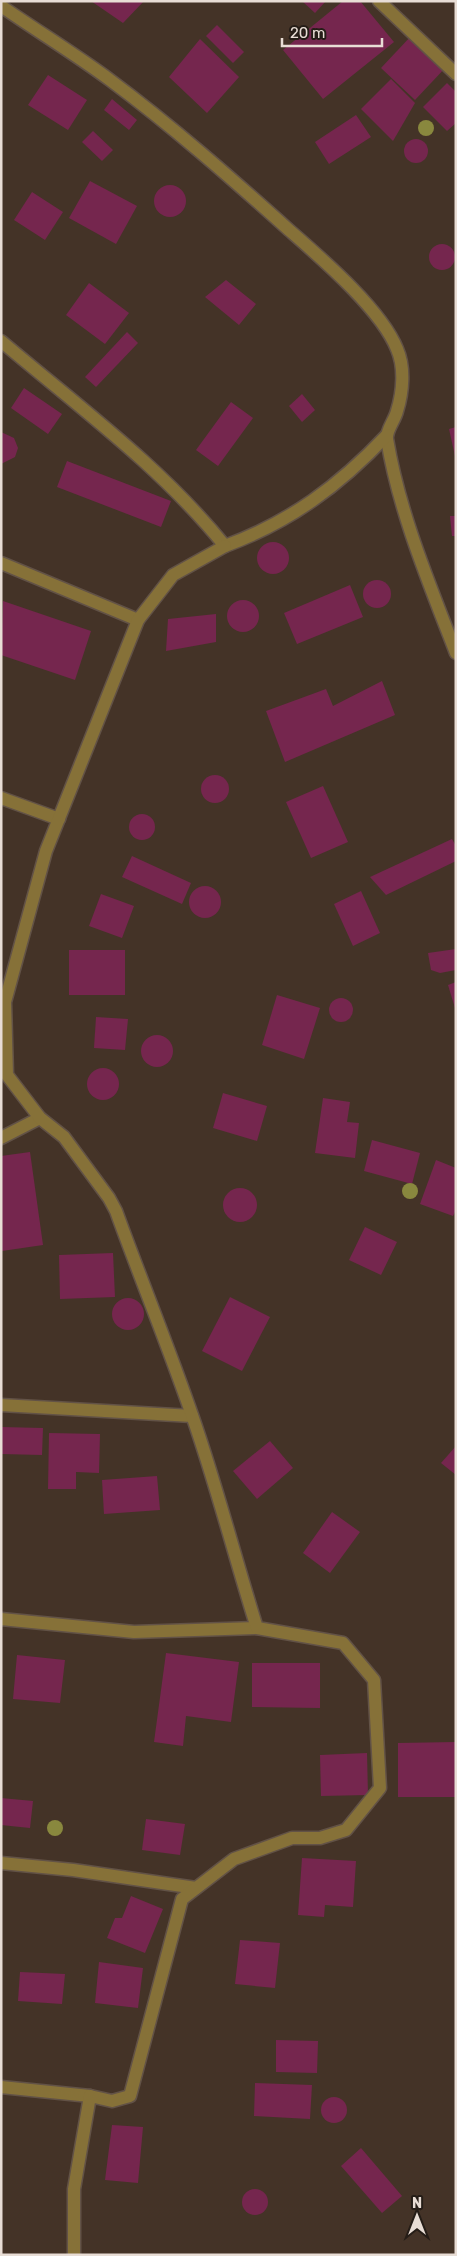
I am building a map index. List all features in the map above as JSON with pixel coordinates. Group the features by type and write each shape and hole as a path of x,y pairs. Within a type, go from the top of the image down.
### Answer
{"street":[{"path":"379,1 456,74"},
{"path":"1,6 109,80 161,120 327,263 362,299 397,349 401,371 402,392 399,405 386,435 345,477 301,510 260,533 225,546 173,575 138,620 46,851 5,983 7,1075 40,1118 64,1137 112,1205 192,1416 224,1514 238,1570 257,1628"},
{"path":"1,341 129,446 202,518 225,546"},
{"path":"386,435 402,500 431,587 456,653"},
{"path":"1,563 138,620"},
{"path":"1,798 59,819"},
{"path":"1,1138 40,1118"},
{"path":"1,1405 192,1416"},
{"path":"1,1619 134,1632 257,1628 343,1643 374,1680 380,1788 346,1830 320,1838 292,1838 234,1859 182,1899 130,2096 112,2101 90,2096 1,2087"},
{"path":"1,1863 74,1870 196,1888"},
{"path":"74,2255 74,2189 90,2096"}],"building":[{"path":"91,1 144,1 123,23"},
{"path":"302,1 326,1 315,13"},
{"path":"343,1 360,1 394,42 323,99 283,50"},
{"path":"217,25 244,52 233,63 206,36"},
{"path":"412,35 446,67 415,100 381,68"},
{"path":"200,39 239,77 207,113 169,77"},
{"path":"48,75 87,100 68,130 28,105"},
{"path":"391,79 415,103 393,141 361,109"},
{"path":"447,83 456,92 456,123 447,131 423,107"},
{"path":"112,99 137,120 129,130 104,110"},
{"path":"356,115 371,137 329,164 315,142"},
{"path":"93,131 113,150 102,161 82,142"},
{"path":"416,139 421,140 427,146 427,156 421,162 416,163 411,162 405,156 404,151 405,146 411,140"},
{"path":"90,181 137,206 116,244 69,218"},
{"path":"170,185 181,190 186,201 181,212 170,217 159,212 154,201 159,190"},
{"path":"32,192 63,212 45,240 14,220"},
{"path":"442,244 451,248 455,257 451,266 442,270 433,266 429,257 433,248"},
{"path":"226,280 256,304 239,325 205,297"},
{"path":"89,283 129,313 105,344 66,315"},
{"path":"127,332 138,343 96,387 85,377"},
{"path":"24,388 62,414 48,434 11,408"},
{"path":"302,394 315,410 302,422 289,406"},
{"path":"231,402 253,418 218,466 196,450"},
{"path":"456,427 456,456 455,456 449,429"},
{"path":"1,432 14,438 18,448 15,457 1,464"},
{"path":"67,461 171,501 161,527 57,487"},
{"path":"450,516 456,516 456,536 452,536"},
{"path":"273,542 279,543 284,547 288,552 288,564 284,569 279,573 273,574 267,573 262,569 258,564 257,558 258,552 262,547 267,543"},
{"path":"377,580 387,584 391,594 387,604 377,608 367,604 363,594 367,584"},
{"path":"350,585 363,617 297,644 284,613"},
{"path":"243,600 249,601 254,605 258,610 258,622 254,627 249,631 243,632 237,631 232,627 228,622 227,616 228,610 232,605 237,601"},
{"path":"3,601 91,631 75,680 1,655"},
{"path":"216,614 216,642 166,651 168,619"},
{"path":"382,681 395,715 285,762 266,711 326,689 333,706"},
{"path":"215,775 225,779 229,789 225,799 215,803 205,799 201,789 205,779"},
{"path":"323,786 348,842 311,858 286,802"},
{"path":"142,814 151,818 155,827 151,836 142,840 133,836 129,827 133,818"},
{"path":"452,839 456,846 456,861 386,895 370,877"},
{"path":"132,856 191,883 182,904 122,877"},
{"path":"205,886 211,887 216,891 220,896 220,908 216,913 211,917 205,918 199,917 194,913 190,908 189,902 190,896 194,891 199,887"},
{"path":"361,891 380,933 353,946 334,904"},
{"path":"101,894 134,906 122,938 89,926"},
{"path":"456,949 456,970 440,973 431,970 428,953"},
{"path":"69,950 125,950 125,995 69,995"},
{"path":"456,982 456,1007 455,1008 448,985"},
{"path":"277,995 320,1008 304,1059 262,1045"},
{"path":"341,998 346,999 352,1005 352,1015 346,1021 341,1022 336,1021 330,1015 329,1010 330,1005 336,999"},
{"path":"96,1017 128,1019 125,1050 94,1048"},
{"path":"157,1035 163,1036 168,1040 172,1045 172,1057 168,1062 163,1066 157,1067 151,1066 146,1062 142,1057 141,1051 142,1045 146,1040 151,1036"},
{"path":"103,1068 109,1069 114,1073 118,1078 118,1090 114,1095 109,1099 103,1100 97,1099 92,1095 88,1090 87,1084 88,1078 92,1073 97,1069"},
{"path":"223,1093 267,1106 257,1141 213,1128"},
{"path":"323,1098 350,1102 347,1122 359,1123 355,1158 315,1153"},
{"path":"372,1140 420,1153 412,1184 364,1171"},
{"path":"30,1152 43,1245 2,1251 1,1156"},
{"path":"436,1160 456,1168 456,1210 453,1216 420,1204"},
{"path":"240,1188 252,1193 257,1205 252,1217 240,1222 228,1217 223,1205 228,1193"},
{"path":"365,1227 397,1242 381,1275 349,1260"},
{"path":"113,1253 115,1297 60,1299 59,1255"},
{"path":"230,1297 270,1317 242,1371 202,1351"},
{"path":"128,1298 134,1299 139,1303 143,1308 143,1320 139,1325 134,1329 128,1330 122,1329 117,1325 113,1320 112,1314 113,1308 117,1303 122,1299"},
{"path":"1,1427 43,1428 42,1455 1,1454"},
{"path":"49,1433 100,1434 99,1473 76,1472 76,1489 48,1489"},
{"path":"270,1441 293,1468 257,1499 233,1471"},
{"path":"456,1446 456,1475 441,1463"},
{"path":"157,1476 160,1510 104,1514 102,1480"},
{"path":"332,1512 360,1532 330,1573 303,1553"},
{"path":"166,1653 239,1662 231,1722 186,1716 183,1746 154,1742"},
{"path":"17,1655 65,1660 60,1703 13,1699"},
{"path":"252,1663 320,1663 320,1708 252,1707"},
{"path":"456,1742 456,1797 398,1797 398,1743"},
{"path":"367,1753 368,1795 321,1796 320,1755"},
{"path":"1,1798 33,1801 30,1828 1,1825"},
{"path":"146,1819 185,1824 180,1855 142,1850"},
{"path":"302,1858 356,1861 353,1907 325,1905 324,1917 298,1915"},
{"path":"131,1896 163,1909 145,1953 107,1938 115,1918 122,1918"},
{"path":"240,1940 280,1943 275,1988 235,1984"},
{"path":"99,1962 143,1968 138,2008 95,2003"},
{"path":"20,1972 65,1974 62,2004 18,2001"},
{"path":"276,2040 318,2041 317,2073 276,2072"},
{"path":"255,2083 312,2085 310,2119 254,2116"},
{"path":"334,2097 343,2101 347,2110 343,2119 334,2123 325,2119 321,2110 325,2101"},
{"path":"112,2125 143,2127 138,2183 105,2180"},
{"path":"361,2148 402,2196 382,2213 341,2166"},
{"path":"255,2189 264,2193 268,2202 264,2211 255,2215 246,2211 242,2202 246,2193"}]}
